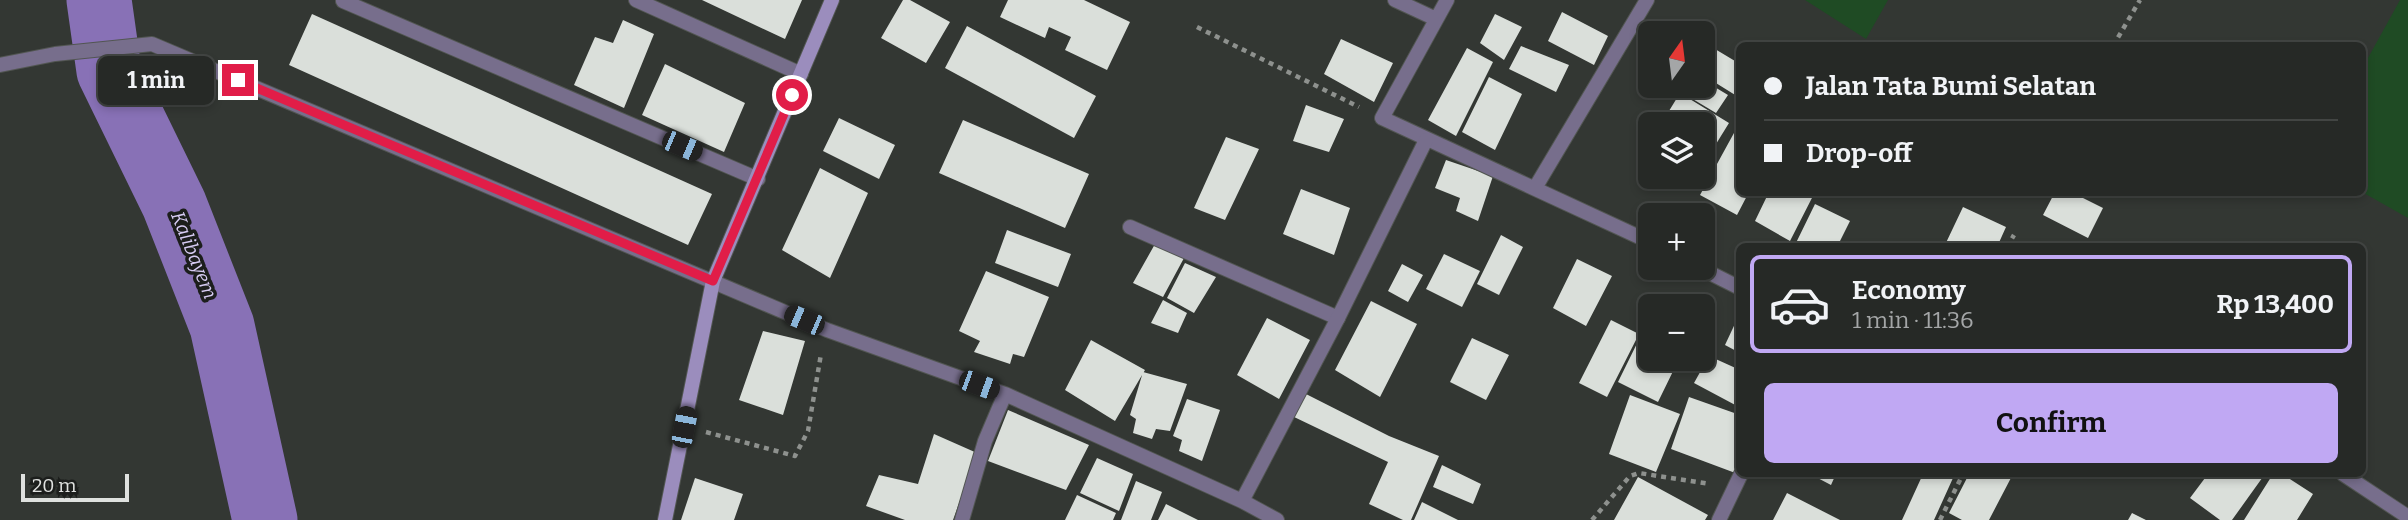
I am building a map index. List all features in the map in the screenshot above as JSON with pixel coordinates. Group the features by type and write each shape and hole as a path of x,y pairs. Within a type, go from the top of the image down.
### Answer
{"street":[{"path":"636,0 801,74"},
{"path":"665,520 713,281 832,0"},
{"path":"1395,0 1436,19"},
{"path":"1447,0 1382,118 1638,236"},
{"path":"1535,188 1647,0"},
{"path":"342,1 758,178"},
{"path":"0,65 55,54 152,44 827,330 1005,394 1242,501 1277,520"},
{"path":"1242,501 1338,318 1426,140"},
{"path":"1130,227 1338,318"},
{"path":"1715,276 1736,286"},
{"path":"961,520 985,441 1005,394"},
{"path":"2348,477 2408,517"},
{"path":"1719,520 1738,481"}],"path":[{"path":"2115,42 2140,0"},
{"path":"1197,27 1382,118"},
{"path":"2010,243 2014,236"},
{"path":"684,427 795,456 808,431 827,330"},
{"path":"1592,520 1630,476 1639,473 1738,481"},
{"path":"1940,520 1962,477"}],"green space":[{"path":"1805,0 1888,0 1866,39"},
{"path":"2400,0 2408,0 2408,218 2366,194 2366,62"}],"building":[{"path":"702,0 802,0 785,39"},
{"path":"903,0 910,0 950,22 926,63 881,38"},
{"path":"1008,0 1084,0 1130,22 1107,70 1065,50 1071,37 1049,27 1045,38 1000,17"},
{"path":"1562,12 1608,36 1594,65 1548,41"},
{"path":"312,14 712,194 688,245 289,65"},
{"path":"1495,14 1522,27 1504,60 1480,43"},
{"path":"623,20 654,34 624,108 574,85 595,37 613,43"},
{"path":"967,26 1096,96 1074,138 945,68"},
{"path":"1341,39 1393,63 1374,102 1324,74"},
{"path":"1521,46 1569,65 1556,92 1509,69"},
{"path":"1467,48 1493,62 1456,136 1428,120"},
{"path":"1715,49 1736,62 1736,96 1715,82"},
{"path":"665,64 745,103 724,152 642,115"},
{"path":"1489,77 1522,94 1495,150 1462,132"},
{"path":"1715,87 1728,95 1714,112 1691,98 1715,98"},
{"path":"1677,98 1688,98 1711,112 1668,112"},
{"path":"1306,105 1344,119 1329,152 1293,141"},
{"path":"1715,114 1729,123 1715,146"},
{"path":"839,118 895,145 879,179 823,151"},
{"path":"963,120 1089,174 1065,228 939,173"},
{"path":"1736,129 1736,196 1747,196 1737,215 1700,195 1703,189 1715,189 1715,168"},
{"path":"1226,137 1259,149 1225,220 1194,208"},
{"path":"1446,160 1493,176 1478,221 1456,211 1460,198 1435,188"},
{"path":"820,168 868,193 830,278 782,250"},
{"path":"1301,189 1350,208 1334,255 1283,234"},
{"path":"1767,196 1813,196 1790,241 1755,221"},
{"path":"2053,196 2079,196 2103,208 2088,238 2043,215"},
{"path":"1815,204 1850,221 1839,243 1796,243"},
{"path":"1963,207 2006,227 1999,243 1946,243"},
{"path":"1007,230 1071,254 1058,287 995,263"},
{"path":"1501,235 1523,247 1499,295 1477,284"},
{"path":"1155,244 1184,258 1163,297 1133,283"},
{"path":"1444,254 1480,271 1462,307 1426,289"},
{"path":"1577,259 1612,276 1586,326 1553,308"},
{"path":"1185,263 1216,277 1194,313 1167,298"},
{"path":"1402,264 1423,275 1408,302 1388,291"},
{"path":"986,271 1049,297 1024,357 1013,354 1010,364 974,352 980,341 959,331"},
{"path":"1163,300 1187,313 1178,333 1151,323"},
{"path":"1371,301 1417,324 1380,397 1335,370"},
{"path":"1267,318 1310,340 1279,399 1237,375"},
{"path":"1611,320 1638,334 1607,397 1579,383"},
{"path":"1736,322 1736,351 1725,345"},
{"path":"763,331 805,341 783,415 739,400"},
{"path":"1472,338 1509,355 1486,400 1450,382"},
{"path":"1091,340 1145,370 1115,421 1065,390"},
{"path":"1638,341 1638,371 1673,371 1658,402 1618,382"},
{"path":"1715,359 1736,368 1736,405 1694,383 1701,371 1715,371"},
{"path":"1143,372 1187,384 1170,431 1156,429 1152,439 1133,433 1136,419 1130,415"},
{"path":"1304,393 1389,436 1439,456 1411,520 1403,520 1369,504 1388,462 1292,416"},
{"path":"1630,395 1680,414 1656,472 1609,454"},
{"path":"1689,397 1736,414 1736,473 1671,449"},
{"path":"1187,399 1220,410 1202,461 1179,451 1182,440 1173,436"},
{"path":"1008,410 1089,445 1066,490 988,461"},
{"path":"934,434 977,453 953,520 905,520 866,506 879,475 918,484"},
{"path":"1097,458 1133,474 1119,511 1080,493"},
{"path":"1442,465 1481,484 1473,504 1433,487"},
{"path":"1638,477 1708,515 1705,520 1614,520"},
{"path":"1816,477 1835,477 1831,485"},
{"path":"1922,477 1953,478 1934,520 1902,520"},
{"path":"1967,477 2011,477 1989,520 1962,520 1949,513"},
{"path":"2206,477 2263,477 2232,520 2220,520 2190,498"},
{"path":"2271,477 2287,477 2313,494 2297,520 2244,520"},
{"path":"695,478 743,494 734,520 681,520"},
{"path":"1136,481 1162,492 1151,520 1121,520"},
{"path":"1787,493 1840,520 1773,520"},
{"path":"1077,495 1116,513 1113,520 1065,520"},
{"path":"1422,502 1458,520 1414,520"},
{"path":"1166,504 1198,520 1158,520"},
{"path":"2132,513 2146,520 2128,520"}],"waterway":[{"name":"Kalibayem","path":"99,0 109,71 174,204 222,326 265,520"}],"route":[{"path":"238,80 713,281 792,95"}]}
